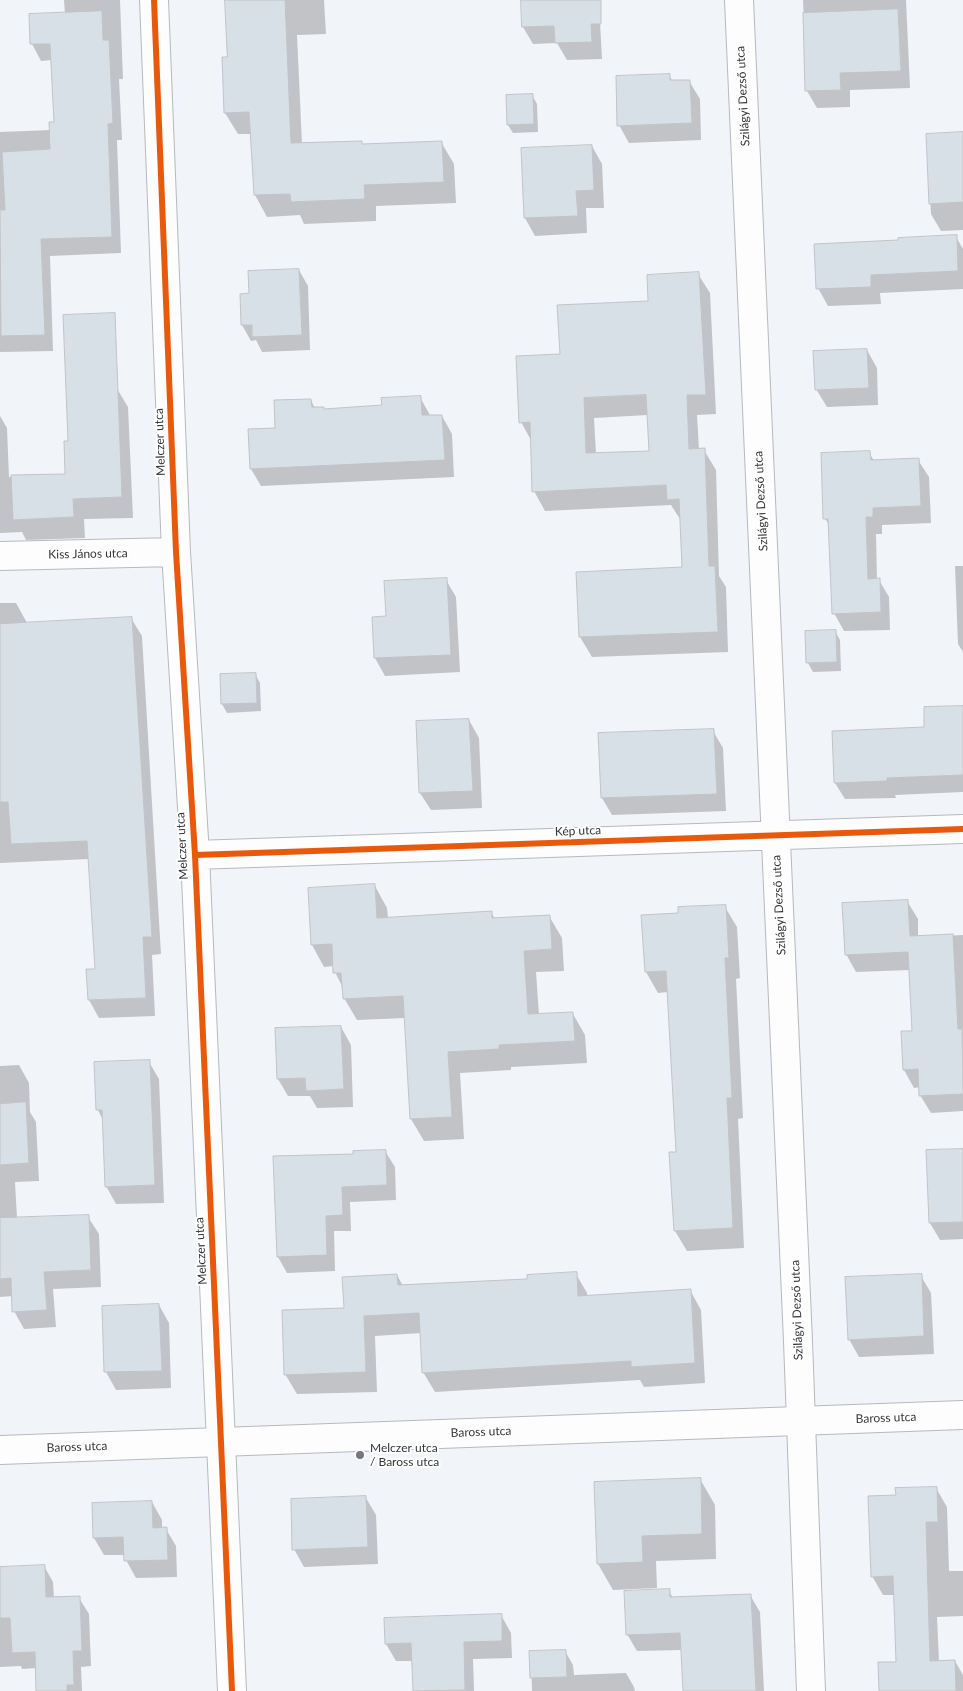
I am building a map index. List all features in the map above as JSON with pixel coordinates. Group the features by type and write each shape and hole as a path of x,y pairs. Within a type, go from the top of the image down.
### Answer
{"street":[{"name":"Melczer utca","path":"154,0 176,552 194,855 232,1691"},
{"name":"Szilágyi Dezső utca","path":"739,0 802,1421 811,1691"},
{"name":"Kiss János utca","path":"0,556 176,552"},
{"name":"Kép utca","path":"194,855 963,829"},
{"name":"Baross utca","path":"0,1450 963,1415"}],"building":[{"path":"225,0 285,0 291,143 362,141 362,144 442,141 444,182 364,185 365,199 291,202 290,194 254,195 249,112 224,113 222,57 227,57"},
{"path":"521,0 601,0 601,24 591,24 592,42 555,43 554,26 522,27"},
{"path":"898,9 901,71 840,73 841,90 805,91 803,13"},
{"path":"102,11 103,40 109,40 113,123 108,124 112,237 41,239 45,335 1,336 0,210 5,210 2,152 50,149 49,122 54,122 50,44 30,44 29,14"},
{"path":"670,74 670,80 690,80 692,123 617,126 616,76"},
{"path":"533,94 534,124 507,125 506,95"},
{"path":"963,132 963,202 929,204 926,134"},
{"path":"592,145 594,190 576,191 578,216 524,218 521,148"},
{"path":"957,235 958,271 871,275 871,287 816,289 814,244"},
{"path":"299,269 302,335 252,337 252,325 241,325 240,294 249,293 248,271"},
{"path":"699,272 706,395 687,395 689,449 705,448 709,566 715,566 718,632 579,637 576,572 682,567 679,499 667,500 666,485 532,492 530,422 519,423 516,356 560,354 557,305 648,301 647,275","holes":["646,395 649,451 586,453 584,398"]},
{"path":"115,313 122,497 73,499 74,517 13,520 11,475 65,474 64,441 68,441 63,315"},
{"path":"867,349 869,388 815,390 813,351"},
{"path":"421,396 422,415 442,415 445,460 250,469 248,429 275,428 274,400 311,399 312,407 324,407 324,409 382,405 381,398"},
{"path":"870,451 871,460 919,458 921,506 873,508 873,517 866,517 868,579 880,578 881,612 832,614 828,519 823,519 821,453"},
{"path":"447,578 451,655 374,658 372,617 386,616 384,581"},
{"path":"132,617 152,937 143,937 146,998 88,1000 86,969 95,969 87,841 11,844 8,802 0,802 0,624"},
{"path":"836,630 837,662 806,663 805,631"},
{"path":"256,673 257,703 221,704 220,674"},
{"path":"963,706 963,775 887,778 887,781 834,783 832,731 924,727 924,707"},
{"path":"469,719 473,791 419,793 416,721"},
{"path":"714,729 717,794 601,798 598,733"},
{"path":"375,884 377,918 492,911 492,918 550,915 552,949 524,951 528,1014 573,1012 575,1041 499,1045 499,1049 448,1052 452,1117 410,1119 403,996 343,999 341,973 333,973 332,944 311,945 308,888"},
{"path":"908,900 910,936 953,934 958,1029 962,1029 963,1094 919,1096 918,1069 903,1070 901,1031 912,1031 908,952 845,955 842,903"},
{"path":"726,905 729,958 725,958 732,1098 727,1098 733,1228 674,1231 669,1152 676,1152 666,971 645,972 641,915 678,913 678,907"},
{"path":"341,1026 344,1089 306,1091 305,1078 277,1079 275,1028"},
{"path":"150,1060 155,1185 105,1187 102,1110 96,1110 94,1062"},
{"path":"26,1102 29,1163 0,1165 0,1104"},
{"path":"963,1149 963,1222 929,1223 926,1150"},
{"path":"386,1150 387,1185 342,1187 343,1215 326,1216 327,1255 277,1257 273,1156 353,1154 353,1151"},
{"path":"89,1215 91,1270 44,1272 47,1310 12,1312 11,1278 0,1279 0,1218"},
{"path":"577,1272 578,1296 691,1289 695,1363 631,1367 631,1361 422,1373 419,1313 364,1316 366,1372 284,1375 282,1310 344,1308 342,1277 397,1274 398,1285 527,1279 527,1275"},
{"path":"922,1274 924,1336 848,1340 845,1277"},
{"path":"159,1304 162,1371 104,1372 102,1306"},
{"path":"701,1478 702,1534 642,1536 643,1562 597,1564 594,1482"},
{"path":"937,1487 938,1522 926,1522 930,1661 955,1660 956,1691 879,1691 878,1662 896,1662 893,1576 871,1577 868,1496 896,1495 895,1488"},
{"path":"366,1496 368,1547 292,1550 291,1499"},
{"path":"152,1501 153,1528 167,1527 168,1560 124,1561 123,1537 93,1538 92,1503"},
{"path":"45,1565 46,1597 80,1596 82,1651 73,1651 74,1685 67,1685 67,1691 36,1691 35,1652 12,1653 10,1618 0,1618 0,1567"},
{"path":"670,1589 670,1597 751,1594 756,1691 683,1691 680,1633 626,1635 624,1591"},
{"path":"502,1614 502,1641 464,1642 465,1690 413,1691 411,1643 385,1644 384,1618"},
{"path":"566,1650 567,1677 530,1678 529,1651"}],"cycle path":[{"path":"154,0 176,552 195,855 232,1691"},
{"path":"195,855 963,829"}],"place":[{"name":"Melczer utca / Baross utca","path":"360,1455"}]}
